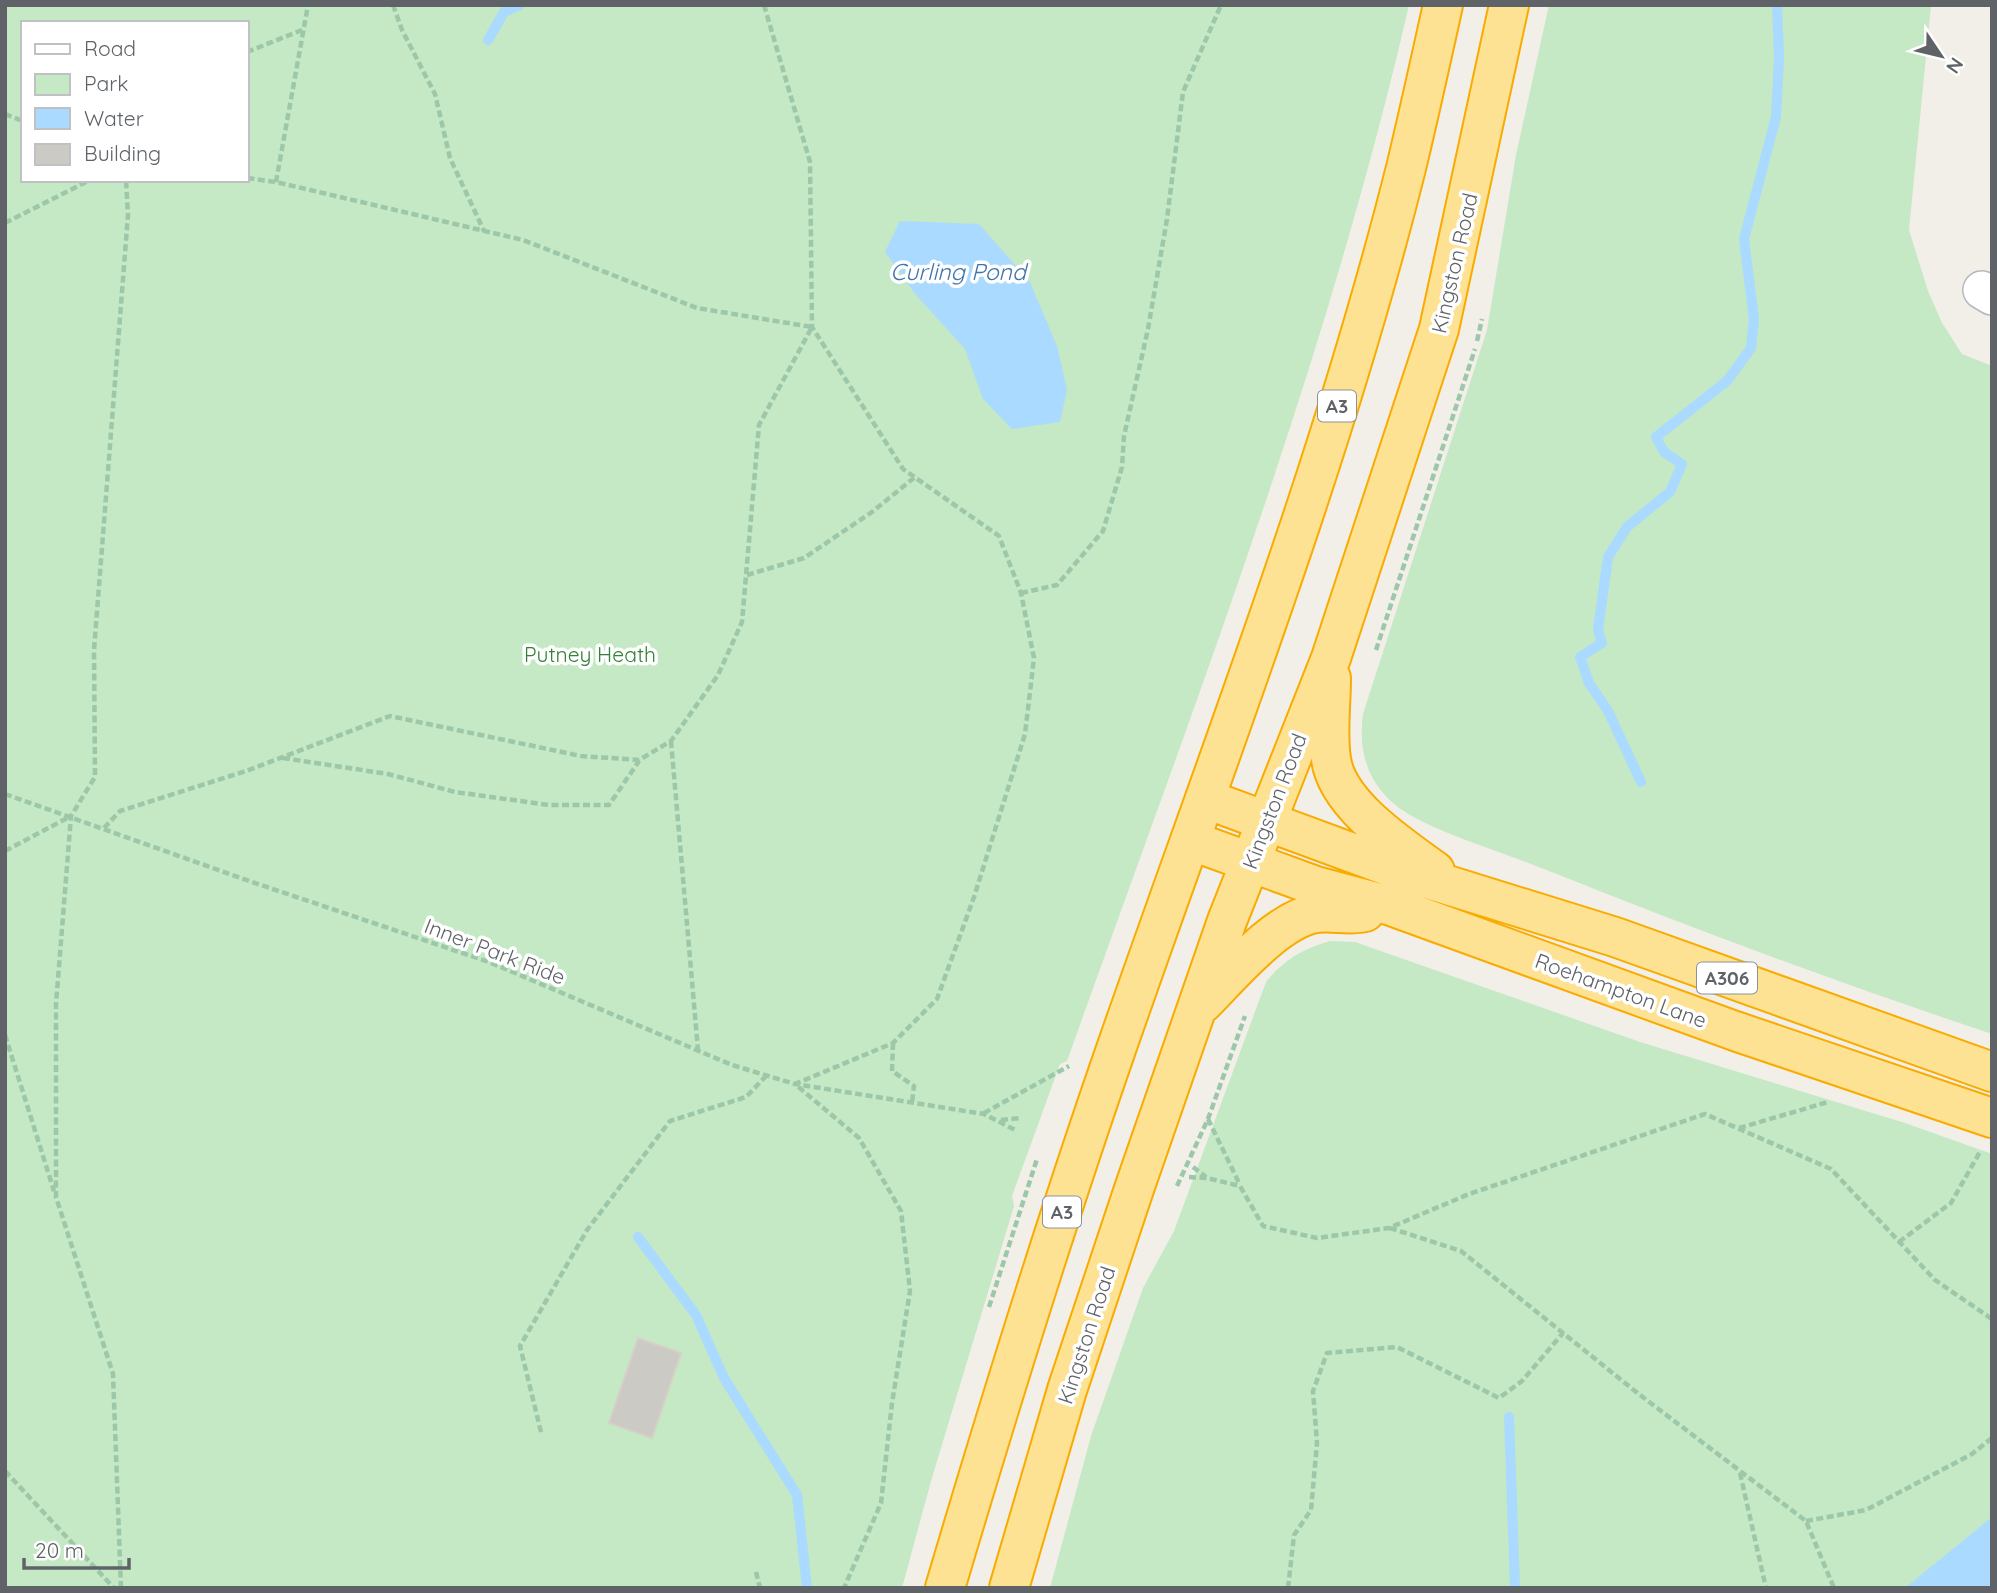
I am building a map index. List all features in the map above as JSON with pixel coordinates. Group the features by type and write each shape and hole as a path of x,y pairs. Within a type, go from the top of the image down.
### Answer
{"highway":[{"name":"A3","path":"945,1588 1025,1324 1114,1055 1192,841 1353,355 1406,169 1443,5"},
{"name":"Kingston Road","path":"1009,1588 1067,1390 1200,1006 1227,920 1331,658 1440,329 1509,5"},
{"name":"A306","path":"1331,658 1331,760 1343,788 1367,817 1395,842 1461,889"},
{"name":"A306","path":"1206,799 1396,869 1615,937 1992,1072"},
{"name":"A306","path":"1192,841 1251,864"},
{"name":"Roehampton Lane","path":"1251,864 1391,906 1735,1031 1988,1130"},
{"path":"1200,1006 1268,940 1298,920 1314,914 1354,915 1391,906"}],"path":[{"path":"276,182 308,5"},
{"path":"393,5 402,30 435,94 450,158 484,231"},
{"path":"280,758 388,774 455,792 549,805 610,805 639,761 671,741 723,664 742,622 759,425 812,327 810,162 764,5"},
{"path":"1021,593 1057,585 1103,531 1122,467 1124,436 1148,329 1167,219 1183,92 1221,5"},
{"path":"248,52 303,30"},
{"path":"248,178 276,182 523,240 698,308 812,327 903,469 999,536 1021,593 1034,658 1025,734 974,897 937,999 893,1043 795,1084 859,1138 901,1211 910,1292 892,1403 881,1503 844,1588"},
{"path":"5,223 86,182"},
{"path":"56,1197 56,1004 71,816 95,777 94,650 128,215 125,182"},
{"path":"747,575 804,558 872,512 915,477"},
{"path":"104,828 120,811 280,758 390,716 581,757 639,761"},
{"path":"671,741 698,1051"},
{"name":"Inner Park Ride","path":"5,794 252,882 489,962 698,1051 767,1076 795,1084 984,1114 1017,1130"},
{"path":"5,851 71,816"},
{"path":"1173,1194 1208,1119 1245,1014"},
{"path":"5,1035 113,1374 121,1588"},
{"path":"893,1043 892,1071 914,1086 912,1104"},
{"path":"984,1114 1069,1066"},
{"path":"541,1432 520,1346 587,1230 670,1121 746,1097 767,1076"},
{"path":"1738,1128 1830,1101"},
{"path":"1208,1119 1240,1186 1263,1226 1317,1238 1389,1228 1469,1194 1705,1114 1831,1168 1935,1280 1992,1319"},
{"path":"1000,1120 1021,1118"},
{"path":"1899,1242 1951,1203 1988,1130"},
{"path":"1193,1167 1207,1178"},
{"path":"1189,1177 1207,1178 1240,1186"},
{"path":"1389,1228 1461,1251 1807,1521 1834,1588"},
{"path":"1288,1588 1294,1535 1311,1510 1317,1443 1312,1391 1327,1353 1397,1347 1499,1398 1522,1381 1563,1333"},
{"path":"1807,1521 1866,1510 1972,1454 1992,1438"},
{"path":"5,1471 114,1588"},
{"path":"1740,1471 1766,1588"},
{"path":"756,1572 760,1588"}],"green space":[{"name":"Putney Heath","path":"5,5 1409,5 1376,140 1297,406 1208,669 1067,1061 1060,1064 1012,1196 1014,1206 931,1481 902,1588 5,1588"},
{"path":"1549,5 1931,5 1909,230 1928,291 1942,323 1962,354 1992,366 1992,1034 1764,954 1446,832 1398,807 1387,798 1372,777 1362,741 1363,714 1487,330 1516,155"},
{"path":"1330,941 1355,942 1640,1042 1905,1123 1992,1154 1992,1588 1050,1588 1091,1436 1143,1288 1174,1231 1266,982 1294,956"}],"water":[{"name":"Curling Pond","path":"900,221 979,224 1030,282 1057,346 1067,390 1060,422 1012,429 983,399 965,349 916,295 885,252"},
{"path":"1992,1517 1992,1588 1905,1588"}],"building":[{"path":"638,1338 681,1353 652,1438 609,1423"}],"waterway":[{"path":"488,40 504,12 520,5"},
{"path":"1641,782 1608,711 1589,683 1580,657 1602,643 1598,630 1608,557 1627,527 1670,492 1682,464 1664,452 1656,437 1727,381 1751,348 1754,319 1744,239 1776,117 1779,57 1777,5"},
{"path":"638,1237 696,1315 724,1378 797,1495 807,1588"},
{"path":"1509,1417 1515,1588"}]}
